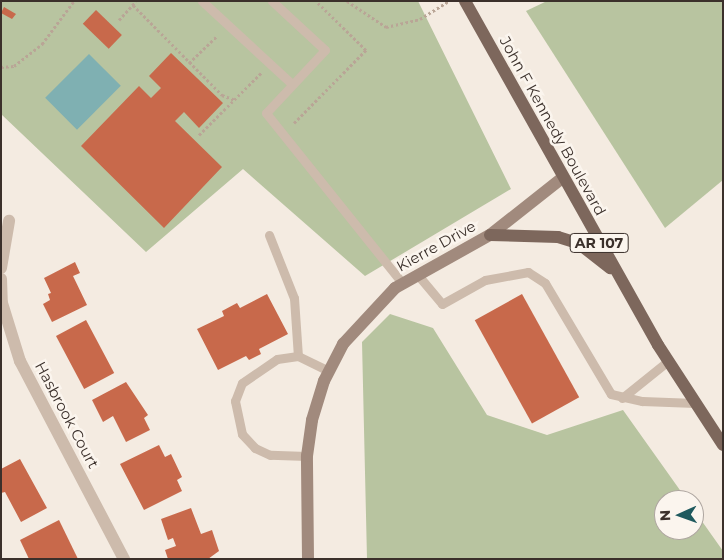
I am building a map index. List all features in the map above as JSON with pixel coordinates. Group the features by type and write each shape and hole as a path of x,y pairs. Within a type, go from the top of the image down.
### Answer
{"main road":[{"name":"John F Kennedy Boulevard","path":"466,1 561,178 668,361 723,445"},
{"path":"490,235 558,236 584,247 616,273"}],"street":[{"name":"Kierre Drive","path":"308,559 307,456 314,411 328,370 368,312 402,283 490,235 561,178"},
{"path":"1,268 9,221"},
{"name":"Hasbrook Court","path":"1,279 2,303 20,361 124,559"}],"lane":[{"path":"202,1 292,84"},
{"path":"272,1 325,50 266,113 402,283"},
{"path":"269,235 294,298 298,356"},
{"path":"417,274 442,304 485,280 528,272 544,283 612,394 622,398 695,403"},
{"path":"307,456 270,455 254,448 242,434 235,401 242,383 256,370 277,359 298,356 328,370"},
{"path":"622,398 668,361"}],"path":[{"path":"1,67 14,66 42,44 74,1"},
{"path":"119,20 136,1"},
{"path":"294,123 366,50 316,1"},
{"path":"347,1 386,27 420,19 448,1"},
{"path":"132,5 222,95 235,100"},
{"path":"189,63 218,36"},
{"path":"199,135 270,64"}],"green space":[{"path":"1,1 418,1 511,189 365,276 243,169 146,252 1,114"},
{"path":"547,1 723,1 723,180 665,228 526,11"},
{"path":"390,314 433,328 487,415 547,435 623,410 680,490 654,490 654,540 704,540 704,524 723,551 723,559 367,559 362,342"}],"water":[{"path":"89,54 121,86 77,130 45,98"}],"building":[{"path":"4,7 16,14 12,19 1,13"},
{"path":"96,10 122,35 109,49 83,24"},
{"path":"171,53 223,103 199,128 184,112 175,121 222,167 164,228 81,146 139,86 151,98 161,88 149,76"},
{"path":"75,262 80,273 73,276 87,305 52,322 43,304 50,300 48,294 51,293 44,278"},
{"path":"267,294 288,334 259,349 261,354 249,360 246,356 218,370 197,329 224,316 222,311 237,303 240,308"},
{"path":"522,294 579,397 532,423 475,320"},
{"path":"86,320 114,373 84,389 56,336"},
{"path":"126,382 148,415 144,418 150,430 126,442 113,416 103,422 92,400"},
{"path":"159,445 165,457 171,454 182,477 177,480 182,491 144,510 120,464"},
{"path":"20,459 47,508 21,522 5,492 1,493 1,469"},
{"path":"191,508 201,534 212,530 219,551 208,559 168,559 165,550 176,546 173,538 168,540 161,519"},
{"path":"59,520 78,559 29,559 20,540"}]}
